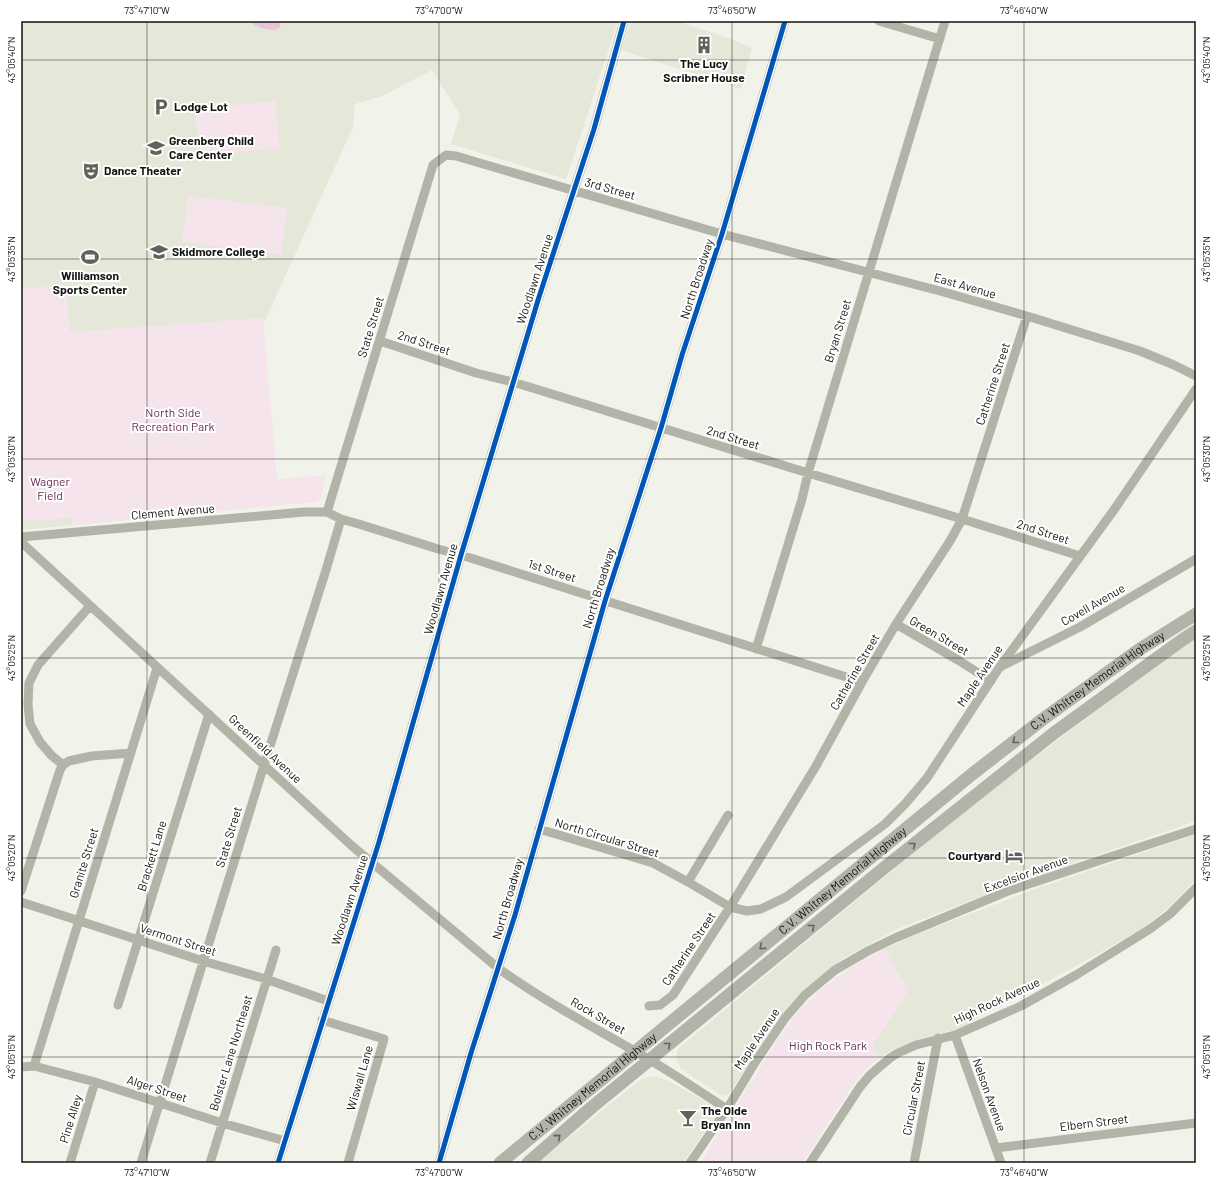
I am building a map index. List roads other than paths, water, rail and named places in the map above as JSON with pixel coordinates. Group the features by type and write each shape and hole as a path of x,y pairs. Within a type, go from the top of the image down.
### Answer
{"highway":[{"name":"C.V. Whitney Memorial Highway","path":"500,1163 971,775 1043,719 1140,650 1196,614"},
{"name":"C.V. Whitney Memorial Highway","path":"528,1163 592,1107 884,868 1054,733 1196,631"}],"street":[{"name":"Woodlawn Avenue","path":"278,1163 371,863 379,842 461,555 539,297 594,129 624,21"},
{"name":"North Broadway","path":"440,1163 471,1053 514,915 606,600 682,355 722,234 785,21"},
{"path":"879,21 940,39"},
{"name":"Bryan Street","path":"756,649 802,499 808,473 868,273 946,21"},
{"name":"3rd Street","path":"446,155 456,156 574,192 722,234"},
{"name":"State Street","path":"327,512 433,165 446,155"},
{"name":"East Avenue","path":"722,234 940,291 1027,316 1140,351 1196,376"},
{"name":"Catherine Street","path":"649,1006 660,1005 673,994 730,907 816,766 896,624 950,541 962,519 1027,316"},
{"name":"2nd Street","path":"380,341 476,373 514,382 1080,556"},
{"name":"Maple Avenue","path":"730,907 747,911 761,909 786,897 885,824 905,804 927,778 990,681 1116,507 1196,389"},
{"name":"Clement Avenue","path":"21,537 304,512 327,512"},
{"name":"1st Street","path":"327,512 341,519 606,600 862,682"},
{"name":"State Street","path":"141,1163 341,519"},
{"name":"Greenfield Avenue","path":"21,542 371,863 498,968"},
{"name":"Covell Avenue","path":"999,668 1080,627 1196,559"},
{"path":"63,765 51,755 40,742 30,724 28,704 29,683 38,665 90,606"},
{"name":"Green Street","path":"896,624 958,660 990,681"},
{"name":"Granite Street","path":"34,1066 157,668"},
{"name":"Brackett Lane","path":"118,1005 209,714"},
{"path":"21,891 60,770 63,765 69,761 92,756 131,753"},
{"path":"688,882 728,815"},
{"name":"North Circular Street","path":"539,829 653,863 730,907"},
{"name":"Excelsior Avenue","path":"868,951 895,938 1008,891 1196,829"},
{"name":"High Rock Avenue","path":"810,1163 860,1087 870,1075 898,1052 938,1038 955,1035 1021,1006 1076,975 1150,930 1170,914 1196,888"},
{"name":"Vermont Street","path":"21,902 328,1001"},
{"name":"Bolster Lane Northeast","path":"210,1163 276,950"},
{"name":"Maple Avenue","path":"690,1163 727,1109 781,1023 800,1001 825,978 868,951"},
{"name":"Rock Street","path":"498,968 516,982 650,1060 727,1109"},
{"name":"Wiswall Lane","path":"322,1020 384,1039 348,1163"},
{"name":"Nelson Avenue","path":"955,1035 1002,1163"},
{"name":"Circular Street","path":"914,1163 938,1038"},
{"name":"Alger Street","path":"21,1067 34,1066 95,1082 222,1123 285,1141"},
{"name":"Pine Alley","path":"70,1163 95,1082"},
{"name":"Elbern Street","path":"996,1148 1196,1123"}],"place":[{"name":"The Lucy Scribner House","path":"704,45"},
{"name":"Lodge Lot","path":"161,107"},
{"name":"Greenberg Child Care Center","path":"156,148"},
{"name":"Dance Theater","path":"91,171"},
{"name":"Skidmore College","path":"159,252"},
{"name":"Williamson Sports Center","path":"90,257"},
{"name":"Courtyard","path":"1014,856"},
{"name":"The Olde Bryan Inn","path":"688,1118"}],"park label":[{"name":"North Side Recreation Park","path":"173,420"},
{"name":"Wagner Field","path":"50,489"},
{"name":"High Rock Park","path":"828,1046"}]}
